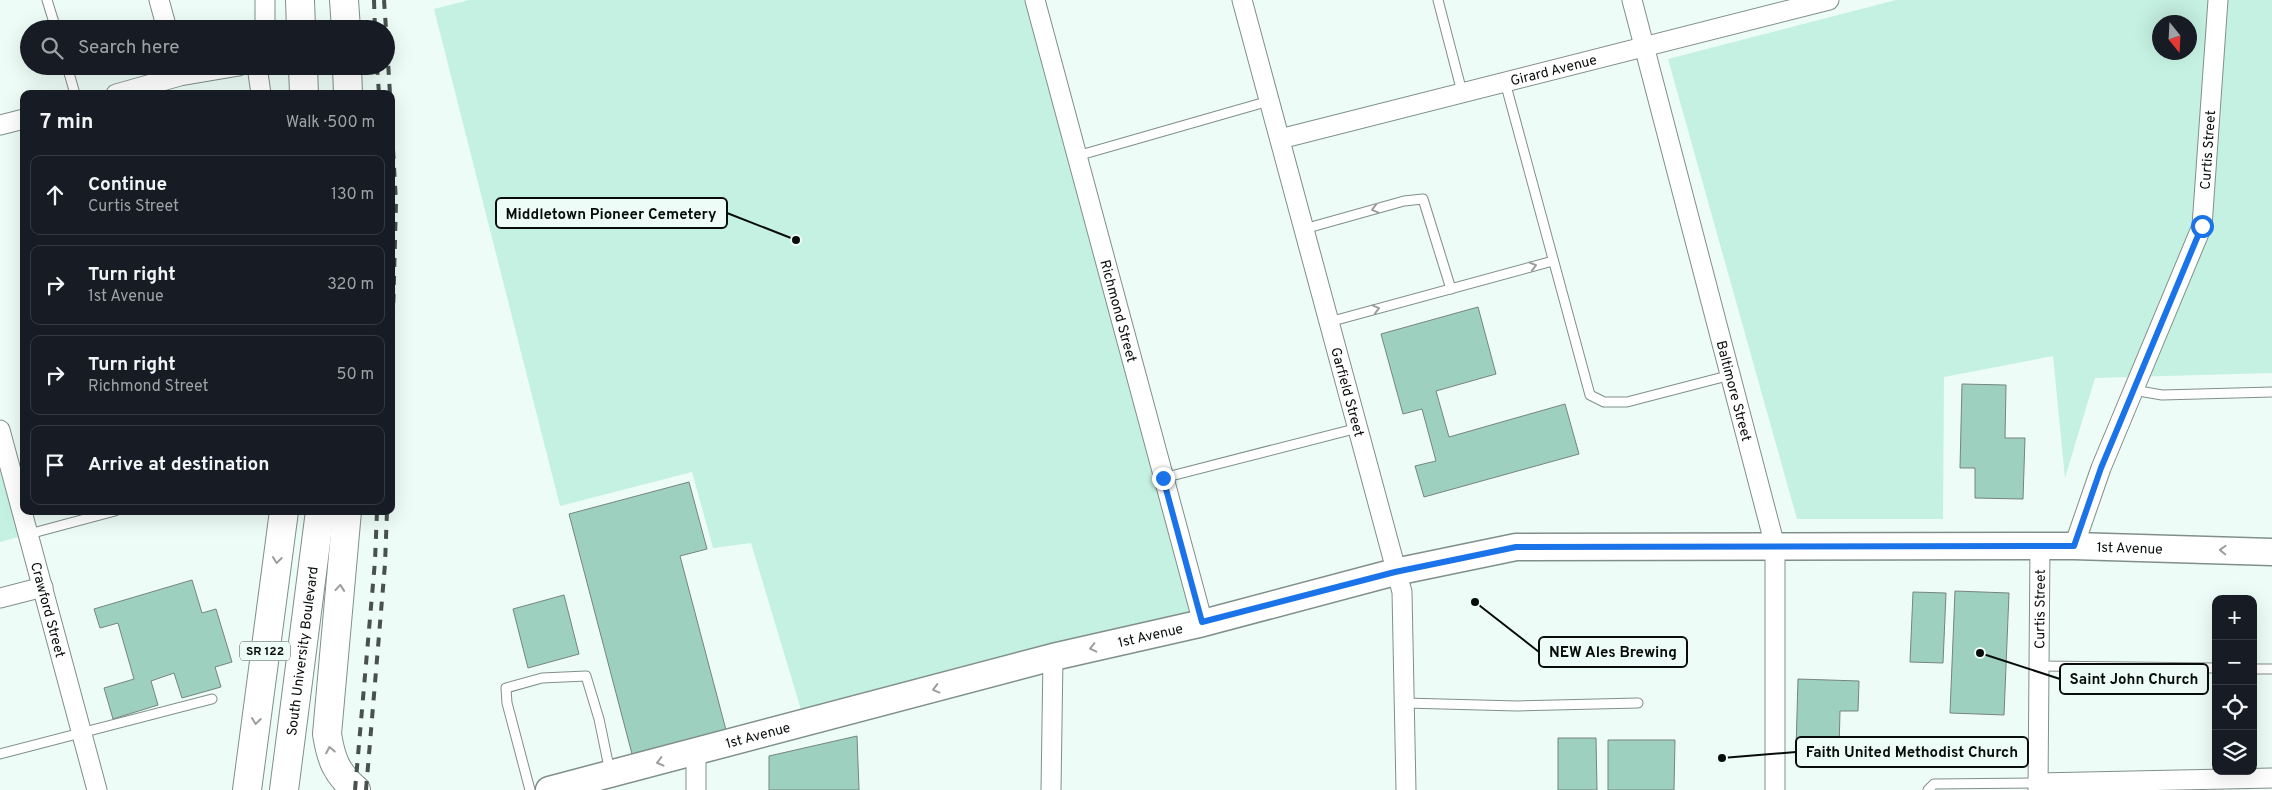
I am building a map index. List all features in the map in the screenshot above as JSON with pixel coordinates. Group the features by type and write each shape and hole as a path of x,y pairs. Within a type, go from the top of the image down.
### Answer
{"main road":[{"path":"300,0 301,20"},
{"path":"344,0 345,20"},
{"path":"303,75 304,90"},
{"path":"347,75 348,90"},
{"name":"SR 122","path":"247,790 283,515"},
{"name":"South University Boulevard","path":"284,790 319,515"},
{"path":"347,515 327,734 331,758 344,778 356,790"},
{"name":"1st Avenue","path":"548,790 1053,658 1395,572 1516,547 2074,546 2272,552"}],"street":[{"path":"159,0 165,20"},
{"path":"265,0 265,20"},
{"name":"Richmond Street","path":"1035,0 1202,622"},
{"name":"Garfield Street","path":"1242,0 1395,572 1402,592 1406,790"},
{"name":"Baltimore Street","path":"1632,0 1774,546 1775,790"},
{"name":"Girard Avenue","path":"1280,139 1504,81 1646,48 1780,6 1829,0"},
{"name":"Curtis Street","path":"2074,546 2101,468 2202,226 2218,0"},
{"path":"127,90 168,75"},
{"path":"258,75 260,90"},
{"path":"0,125 20,120"},
{"name":"Crawford Street","path":"0,430 20,502"},
{"name":"Crawford Street","path":"24,515 98,790"},
{"name":"Curtis Street","path":"2038,787 2041,666 2040,546"},
{"path":"0,598 43,587"},
{"path":"1051,790 1053,658"},
{"path":"696,752 696,790"},
{"path":"2038,787 2272,778"}],"lane":[{"path":"47,0 53,20"},
{"path":"1438,0 1462,92"},
{"path":"69,75 73,90"},
{"path":"1504,81 1590,395 1604,402 1627,402 1730,375"},
{"path":"1077,156 1269,101"},
{"path":"1304,229 1404,201 1423,199 1452,289"},
{"path":"1329,322 1553,260"},
{"path":"2133,390 2162,394 2272,392"},
{"path":"1163,478 1358,428"},
{"path":"29,534 100,515"},
{"path":"2041,666 2212,668"},
{"path":"2257,669 2272,669"},
{"path":"530,790 507,703 506,688 542,678 586,676 599,719 610,774"},
{"path":"0,754 212,699"},
{"path":"1405,704 1517,706 1638,703"},
{"path":"1928,790 1934,784 2038,787"}],"green space":[{"path":"469,0 1035,0 1203,623 805,723 751,543 713,548 692,472 560,506 434,9"},
{"path":"1896,0 2272,0 2272,373 2095,378 2065,478 2053,356 1944,377 1943,519 1797,519 1668,59"},
{"path":"0,430 20,502 20,515 24,515 29,534 0,542"}],"building":[{"path":"1478,307 1496,374 1436,391 1449,437 1565,404 1579,454 1424,497 1415,466 1436,461 1422,409 1403,414 1381,334"},
{"path":"1962,384 2006,385 2005,438 2025,438 2023,499 1975,498 1975,468 1960,468"},
{"path":"689,482 707,549 680,556 726,730 632,754 569,514"},
{"path":"192,580 202,613 216,609 232,662 215,667 221,687 182,698 174,673 151,681 158,705 113,719 104,688 134,679 118,623 100,628 94,609"},
{"path":"1955,591 2009,593 2004,715 1950,713"},
{"path":"1913,592 1946,593 1943,663 1910,662"},
{"path":"564,595 579,654 528,668 513,609"},
{"path":"1798,679 1859,681 1858,711 1840,711 1839,750 1796,749"},
{"path":"857,736 859,790 769,790 769,756"},
{"path":"1558,738 1596,738 1597,790 1558,790"},
{"path":"1608,740 1675,740 1674,790 1608,790"}],"railway":[{"path":"374,0 375,20"},
{"path":"384,0 385,20"},
{"path":"378,75 379,90"},
{"path":"389,75 390,90"},
{"path":"395,184 395,240"},
{"path":"355,790 375,561 377,515"},
{"path":"366,790 385,564 387,515"}],"place":[{"name":"Middletown Pioneer Cemetery","path":"796,240"},
{"name":"NEW Ales Brewing","path":"1475,602"},
{"name":"Saint John Church","path":"1980,653"},
{"name":"Faith United Methodist Church","path":"1722,758"}],"route":[{"path":"1163,478 1202,622 1395,572 1516,547 2074,546 2101,468 2202,226"}]}
